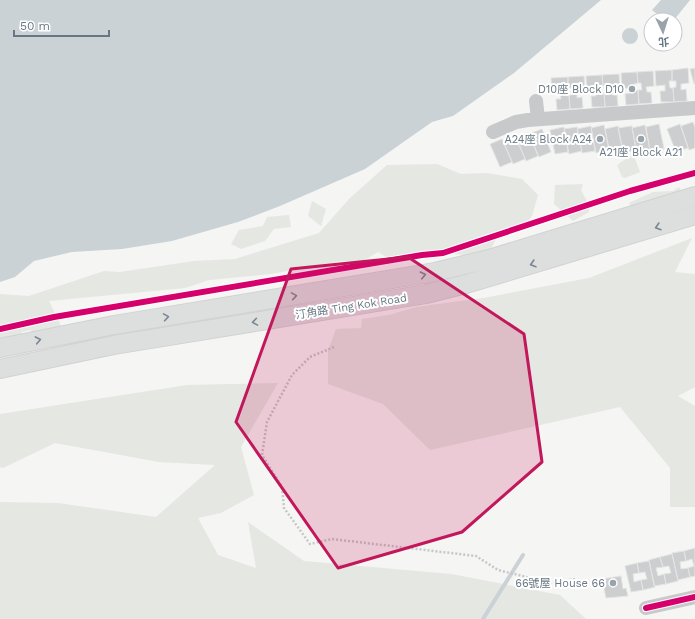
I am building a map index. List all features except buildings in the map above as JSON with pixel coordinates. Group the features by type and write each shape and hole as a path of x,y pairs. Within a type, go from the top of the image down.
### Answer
{"main road":[{"name":"汀角路 Ting Kok Road","path":"0,348 114,325 435,272 489,259 695,196"},
{"name":"汀角路 Ting Kok Road","path":"0,369 114,345 426,294 466,284 695,216"}],"street":[{"path":"536,101 538,119"},
{"path":"493,132 516,122 538,119 695,108"},
{"path":"646,608 695,597"}],"path":[{"path":"334,347 310,357 292,375 267,422 262,455 282,487 284,508 310,544 332,539 476,556 498,570 551,584 576,579"}],"highlighted area":[{"path":"408,257 524,334 542,462 462,532 338,568 236,422 291,269"}],"shaded area":[{"path":"0,0 601,0 514,73 453,116 432,122 365,169 280,206 238,222 172,241 122,249 72,252 34,261 15,277 0,282"},
{"path":"661,0 690,0 680,12 654,12 652,10"},
{"path":"630,28 636,30 638,36 636,42 630,44 624,42 622,36 624,30"},
{"path":"633,154 640,172 625,178 622,177 617,165"},
{"path":"437,164 461,174 487,173 522,179 538,195 532,216 520,230 500,231 487,257 422,251 388,258 378,252 363,261 342,261 271,274 209,280 185,288 49,301 62,328 34,345 31,330 21,332 28,343 0,355 0,294 29,296 104,271 120,272 194,261 235,259 319,233 349,199 387,165"},
{"path":"583,184 581,190 589,205 589,212 573,221 554,204 555,185"},
{"path":"679,187 683,194 634,210 629,203 653,192 673,191"},
{"path":"312,201 326,209 321,226 308,216"},
{"path":"289,215 291,227 274,229 265,241 241,249 231,244 239,230 263,226 267,217"},
{"path":"692,238 675,272 695,274 695,387 678,396 695,406 695,507 670,507 670,468 620,407 430,450 383,404 328,384 328,351 336,329 361,328 362,319 389,315 416,307 483,298 589,278"},
{"path":"278,383 241,447 254,495 221,513 198,518 218,555 256,568 248,522 304,561 451,574 560,595 586,619 0,619 0,502 58,503 156,517 215,465 159,462 55,443 3,468 0,467 0,414 187,385"}],"waterway":[{"path":"483,619 523,555"}],"cycle path":[{"path":"0,329 54,317 422,255 443,253 630,191 695,173"},
{"path":"646,608 695,597"}],"place":[{"name":"D10座 Block D10","path":"632,89"},
{"name":"A24座 Block A24","path":"600,139"},
{"name":"A21座 Block A21","path":"641,139"},
{"name":"66號屋 House 66","path":"613,583"}]}
